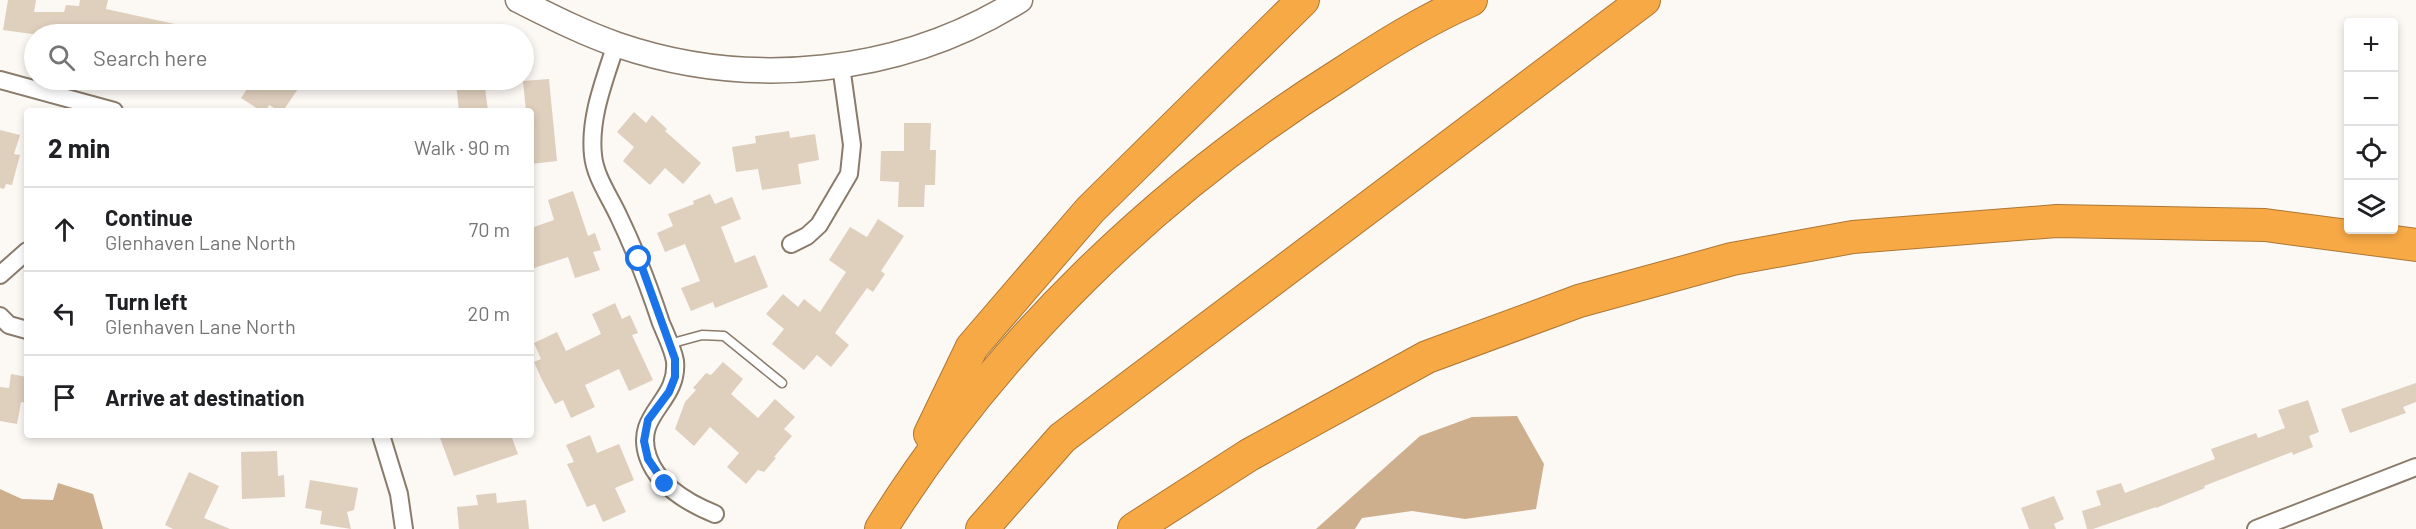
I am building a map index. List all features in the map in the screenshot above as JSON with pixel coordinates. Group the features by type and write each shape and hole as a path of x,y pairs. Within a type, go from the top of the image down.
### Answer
{"highway":[{"path":"899,500 972,347 1090,210 1303,0"},
{"path":"982,529 1062,438 1644,0"},
{"path":"881,529 899,500 965,411 1023,343 1115,247 1198,174 1287,108 1381,48 1466,2"},
{"path":"1134,529 1249,454 1427,357 1579,301 1732,259 1853,237 2057,220 2265,225 2416,245"}],"street":[{"path":"518,0 616,44 662,58 704,66 749,70 793,70 841,66 916,48 960,33 1020,0"},
{"path":"616,44 594,120 592,155 599,178 639,259 675,359 675,377 669,392 648,420 644,441 648,459 665,484 688,502 715,514"},
{"path":"791,244 807,236 819,225 849,174 852,145 841,66"},
{"path":"0,80 24,88"},
{"path":"29,90 76,106 91,108"},
{"path":"0,275 24,254"},
{"path":"0,316 9,326 24,329"},
{"path":"382,438 399,494 404,529"},
{"path":"2256,529 2416,467"}],"lane":[{"path":"669,345 702,335 724,336 782,383"}],"shaded area":[{"path":"1517,416 1544,464 1536,509 1465,519 1412,511 1362,518 1355,529 1316,529 1420,436 1472,417"},
{"path":"58,483 93,494 103,529 0,529 0,489 22,499 53,500"}],"building":[{"path":"8,0 36,0 34,12 64,12 66,5 79,6 80,0 108,0 106,9 175,24 24,24 24,33 3,30"},
{"path":"549,79 557,161 534,164 534,108 526,108 524,90 534,90 534,80"},
{"path":"246,90 297,90 285,108 274,108 269,105 268,108 256,108 241,98"},
{"path":"457,90 485,90 488,108 459,108"},
{"path":"634,112 646,123 652,115 667,129 665,131 701,163 683,184 665,168 650,185 623,161 634,147 617,132"},
{"path":"904,123 931,123 930,150 936,150 935,185 925,185 924,207 898,207 899,182 880,181 881,151 904,151"},
{"path":"0,130 20,135 14,154 20,155 12,185 6,184 4,189 0,188"},
{"path":"789,131 790,138 815,134 819,160 798,164 801,184 762,190 758,169 736,172 732,147 756,143 755,136"},
{"path":"573,191 588,236 595,233 601,250 593,252 600,270 575,278 568,257 534,268 534,227 554,220 548,200"},
{"path":"710,194 715,204 732,197 741,219 721,227 735,263 755,255 768,287 715,308 713,302 691,311 681,288 700,281 685,244 665,252 657,233 673,226 668,214 694,204 693,201"},
{"path":"878,219 904,236 881,271 885,274 873,292 867,288 835,333 849,345 831,367 817,355 804,370 772,344 784,329 766,314 783,294 798,307 804,299 820,312 846,272 829,260 850,227 867,237"},
{"path":"615,303 622,319 630,315 638,333 632,335 653,380 629,391 619,369 585,385 595,407 571,418 563,400 555,404 542,380 534,362 541,359 534,343 557,332 566,351 601,334 592,314"},
{"path":"723,362 743,379 731,394 758,418 775,399 795,417 784,429 792,436 774,457 776,458 764,472 758,470 746,484 727,467 739,453 710,427 694,446 675,429 685,402 696,390 693,388 706,373 711,375"},
{"path":"11,374 24,376 24,402 21,402 17,424 0,421 0,387 9,388"},
{"path":"2416,383 2416,402 2403,407 2406,413 2350,433 2341,409"},
{"path":"2308,400 2319,432 2309,436 2313,447 2293,455 2292,452 2204,486 2205,488 2156,508 2087,529 2082,511 2101,505 2096,491 2121,483 2125,493 2215,459 2211,449 2256,433 2258,438 2285,428 2278,410"},
{"path":"590,435 597,453 619,444 634,480 615,488 626,512 603,522 595,504 587,507 567,464 574,462 566,445"},
{"path":"440,438 512,438 518,454 454,476"},
{"path":"277,451 278,476 284,475 285,497 242,499 241,452"},
{"path":"189,472 219,486 204,518 230,529 173,529 165,525"},
{"path":"310,480 358,488 354,510 347,512 351,529 320,524 322,511 305,508"},
{"path":"496,493 497,503 526,500 529,529 459,529 457,507 478,505 476,495"},
{"path":"2054,496 2064,519 2054,524 2056,529 2029,529 2021,508"}],"route":[{"path":"639,259 675,359 675,377 669,392 648,420 644,441 648,459 665,484"}]}
